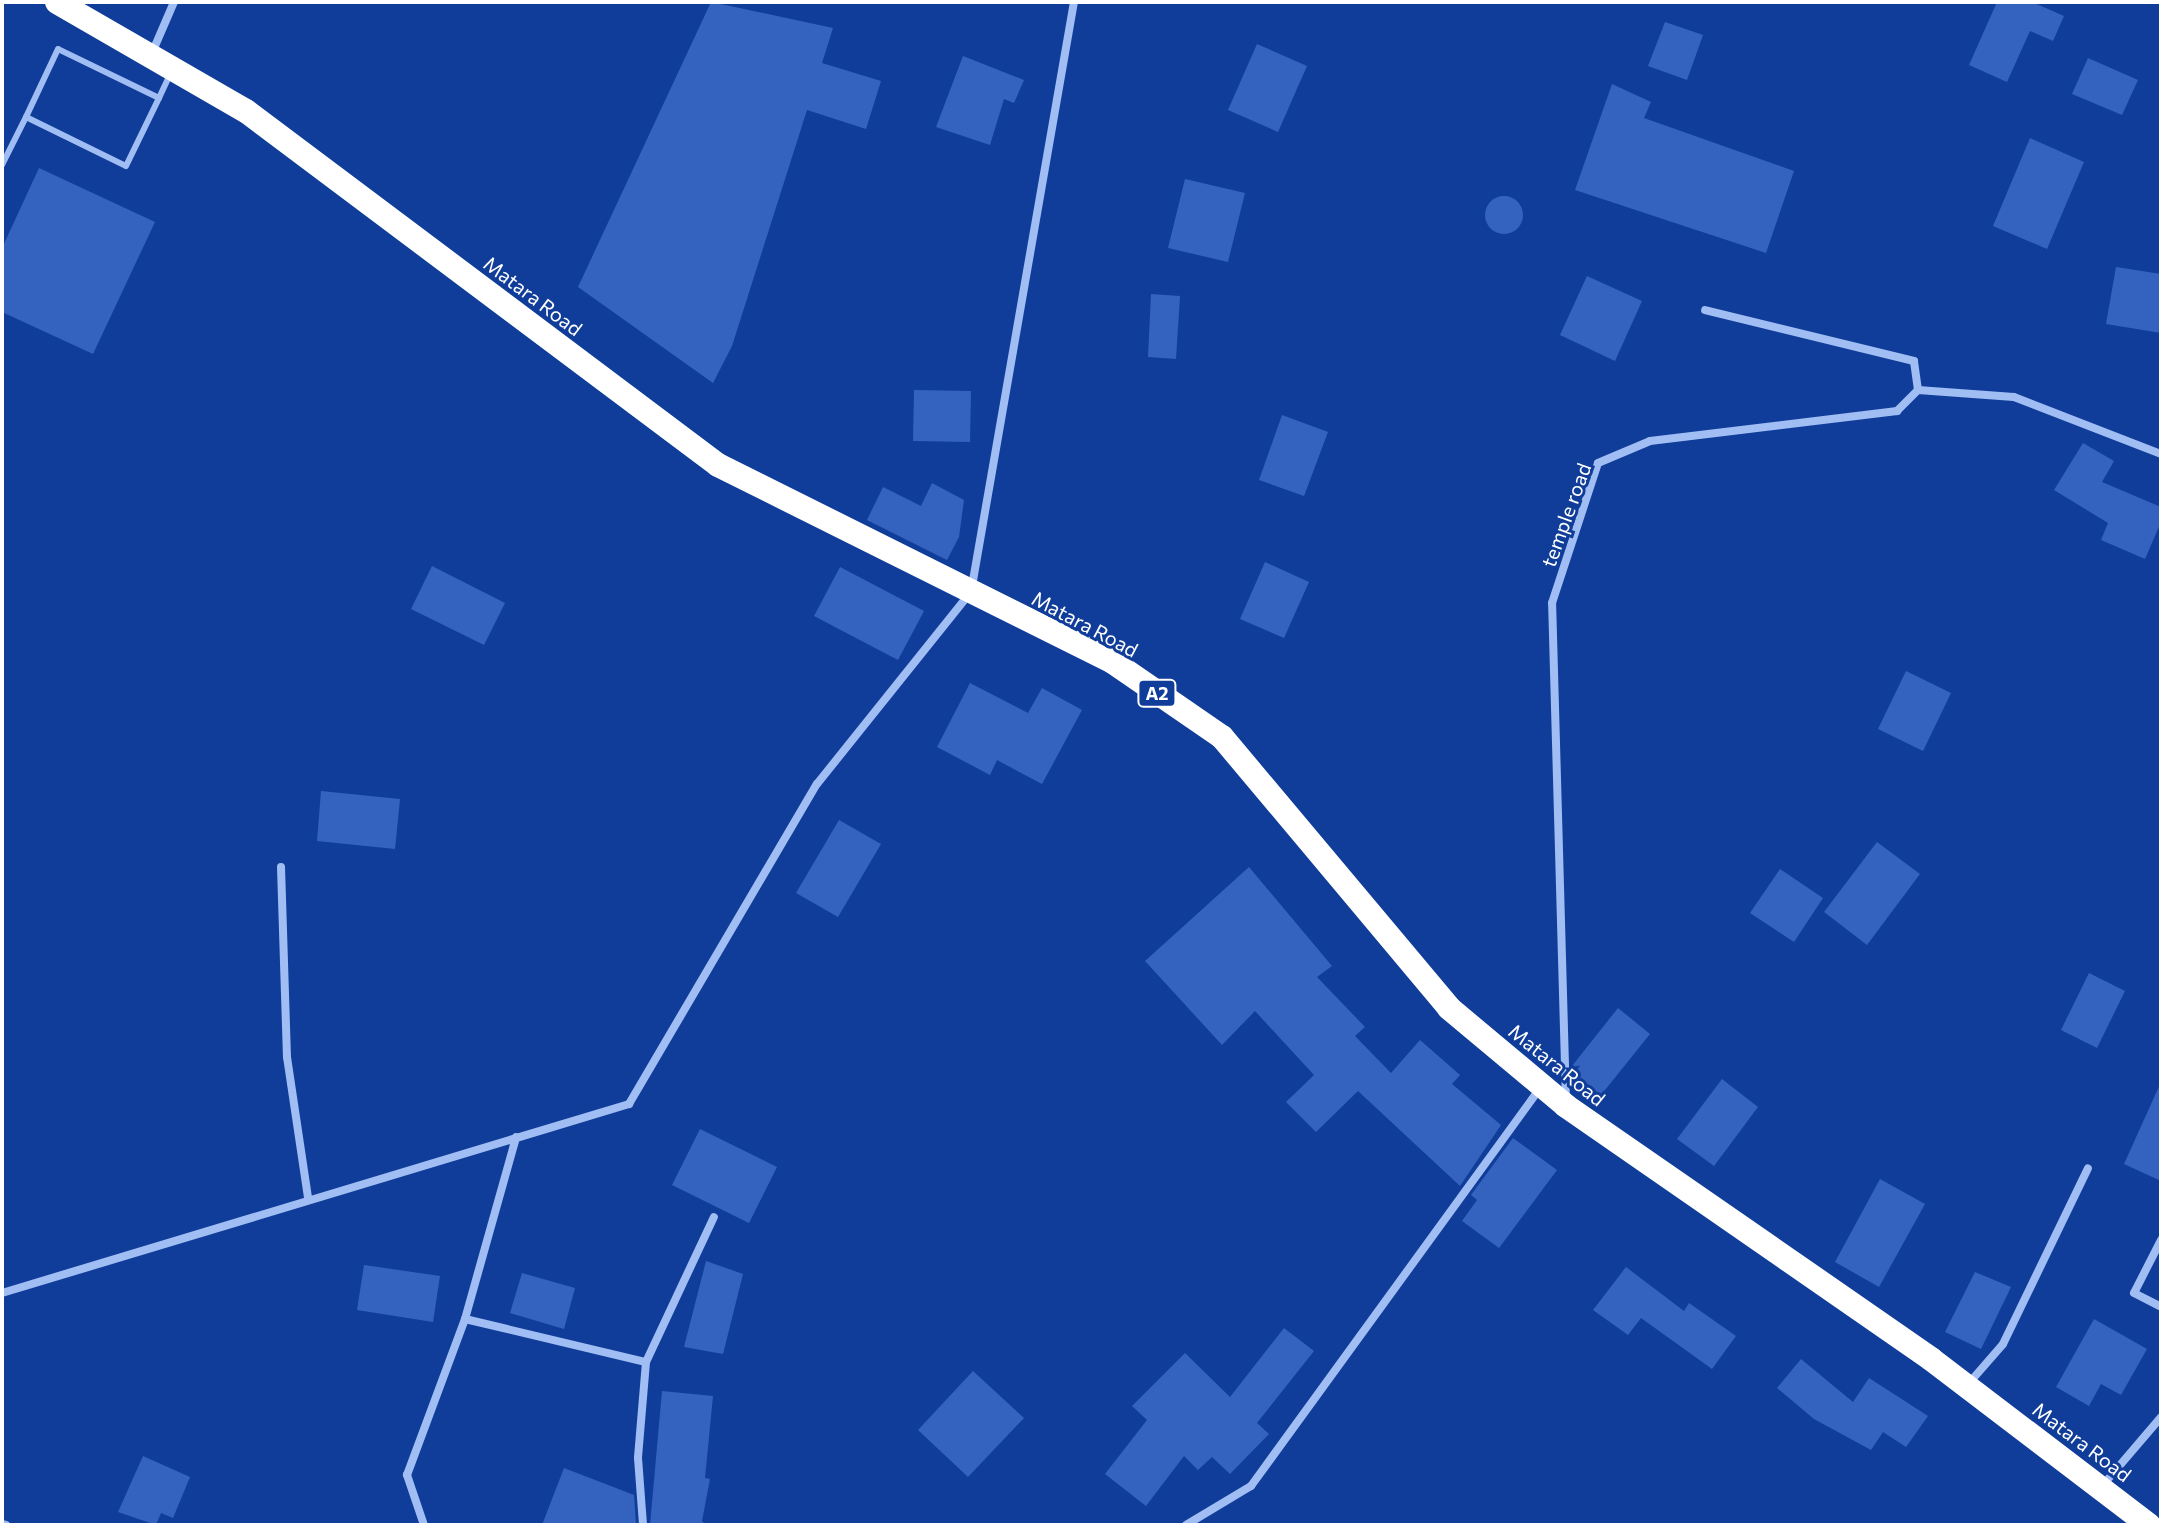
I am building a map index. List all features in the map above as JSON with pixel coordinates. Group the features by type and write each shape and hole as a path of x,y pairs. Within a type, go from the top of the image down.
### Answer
{"highway":[{"name":"Matara Road","path":"57,2 246,111 718,465 1113,662 1222,737 1449,1008 1566,1106 1966,1386 2103,1486 2149,1525"}],"street":[{"path":"151,57 174,2"},
{"path":"2,1293 308,1198 629,1104 817,784 971,592 1074,2"},
{"path":"1705,310 1914,361 1918,390 2014,397 2161,454"},
{"name":"temple road","path":"1566,1106 1552,603 1598,463 1650,441 1897,411 1918,390"},
{"path":"281,867 287,1057 308,1198"},
{"path":"1186,1525 1251,1486 1542,1086"},
{"path":"424,1525 407,1475 465,1319 516,1137"},
{"path":"1966,1386 2003,1344 2088,1168"},
{"path":"643,1525 638,1458 646,1362 714,1217"},
{"path":"2161,1240 2134,1293 2161,1307"},
{"path":"465,1319 646,1362"},
{"path":"2103,1486 2161,1417"}],"lane":[{"path":"2,165 58,49 159,98"},
{"path":"26,117 126,166 172,69"}],"building":[{"path":"711,2 833,28 822,63 881,81 866,129 807,110 732,346 713,383 578,287"},
{"path":"1997,2 2032,2 2064,16 2053,41 2030,31 2007,82 1969,65"},
{"path":"1665,22 1703,35 1687,80 1648,66"},
{"path":"1257,44 1307,66 1278,132 1228,110"},
{"path":"963,56 1024,80 1014,103 1004,99 990,145 936,127"},
{"path":"2088,58 2138,80 2122,115 2072,94"},
{"path":"1612,84 1651,102 1644,118 1794,171 1766,253 1575,190"},
{"path":"2030,138 2084,162 2047,249 1993,226"},
{"path":"39,168 155,222 93,354 2,312 2,248"},
{"path":"1185,179 1245,193 1228,262 1168,248"},
{"path":"1504,196 1517,202 1523,215 1517,228 1504,234 1491,228 1485,215 1491,202"},
{"path":"2116,267 2161,274 2161,333 2106,324"},
{"path":"1587,276 1642,301 1615,361 1560,335"},
{"path":"1151,294 1180,296 1176,359 1148,357"},
{"path":"914,390 971,391 970,442 913,441"},
{"path":"1282,415 1328,432 1304,496 1259,480"},
{"path":"2083,443 2114,461 2102,482 2161,507 2161,522 2145,559 2101,540 2108,523 2054,490"},
{"path":"932,483 964,500 959,537 947,560 867,520 883,487 921,506"},
{"path":"1265,562 1309,582 1284,638 1240,619"},
{"path":"432,566 505,603 484,645 411,609"},
{"path":"840,567 924,611 898,660 814,616"},
{"path":"1906,671 1951,693 1923,751 1878,729"},
{"path":"970,683 1028,713 1042,688 1082,710 1042,784 997,760 990,775 937,747"},
{"path":"321,791 400,799 395,849 317,841"},
{"path":"839,820 881,844 838,917 796,893"},
{"path":"1877,842 1920,874 1867,945 1824,912"},
{"path":"1249,867 1332,966 1317,977 1365,1027 1355,1036 1391,1073 1420,1040 1460,1075 1452,1084 1501,1125 1460,1186 1358,1091 1316,1132 1286,1102 1314,1075 1255,1011 1222,1045 1145,961"},
{"path":"1780,869 1823,898 1794,942 1750,913"},
{"path":"2089,973 2125,991 2097,1048 2061,1030"},
{"path":"1618,1008 1650,1034 1601,1095 1572,1072 1572,1066"},
{"path":"1722,1079 1758,1107 1714,1166 1677,1139"},
{"path":"2161,1082 2161,1181 2124,1164"},
{"path":"700,1129 777,1167 749,1223 672,1185"},
{"path":"1513,1138 1557,1170 1499,1248 1462,1221 1477,1200 1471,1195"},
{"path":"1880,1179 1925,1204 1879,1287 1835,1262"},
{"path":"706,1261 743,1274 723,1354 684,1347"},
{"path":"364,1265 440,1276 433,1322 357,1310"},
{"path":"1626,1267 1684,1311 1689,1303 1736,1336 1712,1369 1641,1318 1628,1335 1593,1310"},
{"path":"1975,1272 2011,1287 1981,1349 1945,1332"},
{"path":"522,1273 575,1288 564,1329 510,1313"},
{"path":"2094,1319 2147,1349 2121,1395 2101,1384 2089,1406 2056,1387"},
{"path":"1284,1328 1314,1351 1257,1423 1269,1434 1230,1474 1212,1457 1198,1470 1184,1456 1146,1506 1105,1474 1147,1420 1132,1406 1185,1353 1230,1397"},
{"path":"1801,1359 1853,1402 1869,1378 1928,1416 1906,1447 1883,1432 1871,1450 1814,1419 1777,1388"},
{"path":"973,1371 1024,1418 968,1477 918,1430"},
{"path":"662,1391 713,1396 705,1478 710,1479 702,1521 706,1525 650,1525"},
{"path":"143,1456 190,1477 173,1518 161,1513 156,1525 118,1512"},
{"path":"564,1468 634,1495 636,1525 542,1525"}]}
